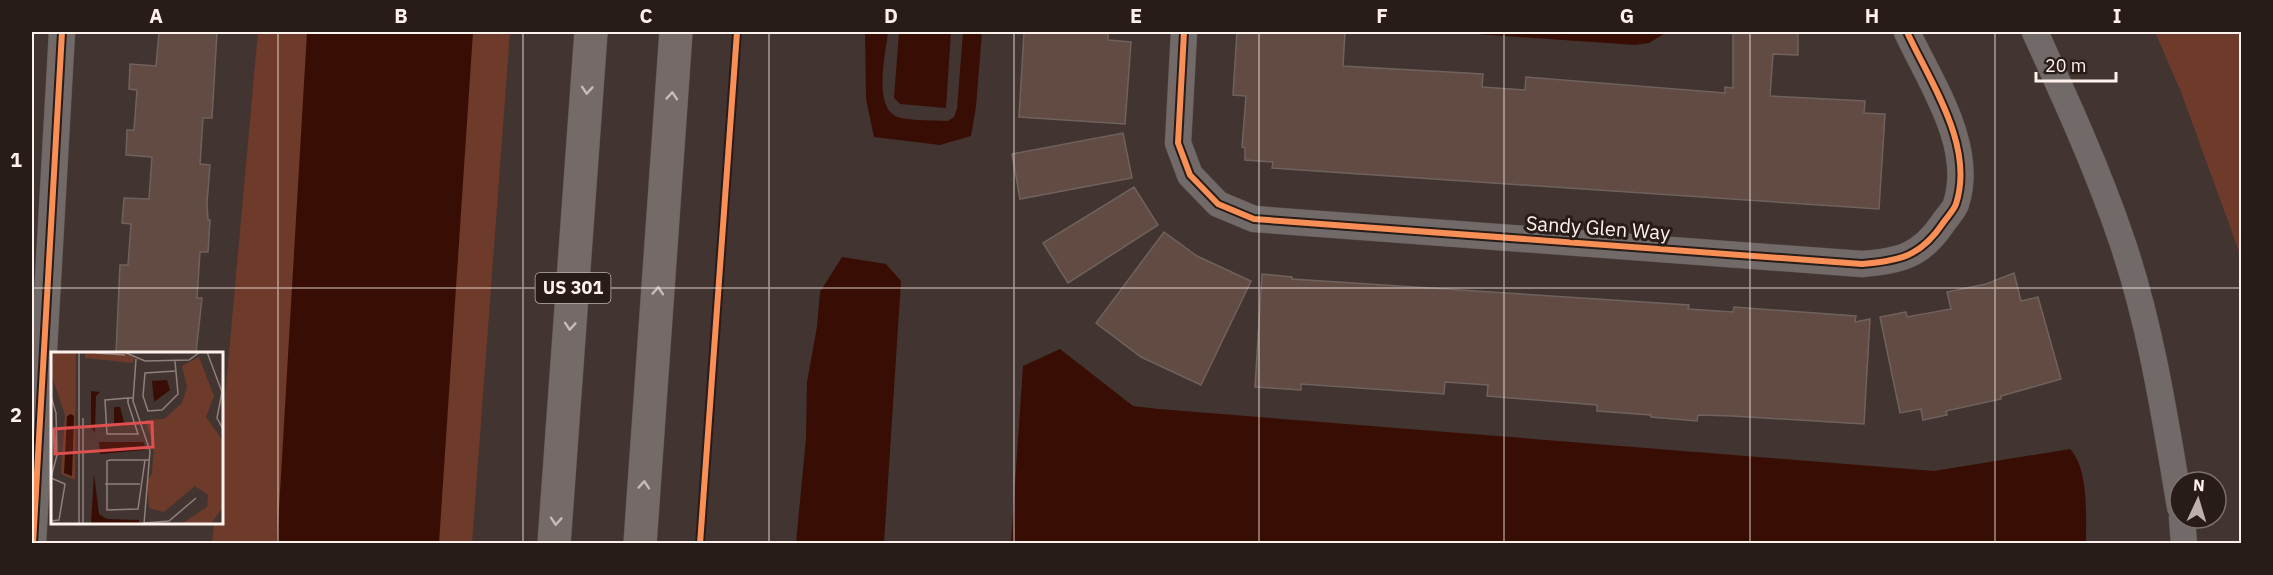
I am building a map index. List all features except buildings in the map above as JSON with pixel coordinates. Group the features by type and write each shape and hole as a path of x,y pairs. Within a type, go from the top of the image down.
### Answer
{"main road":[{"name":"US 301","path":"554,543 591,32"},
{"path":"640,543 676,32"}],"street":[{"path":"33,543 62,32"},
{"name":"Sandy Glen Way","path":"1184,32 1178,143 1190,175 1218,204 1254,219 1863,264 1898,261 1933,239 1956,204 1960,170 1954,132 1907,32"},
{"path":"2035,32 2070,110 2123,242 2160,384 2174,470"}],"shaded area":[{"path":"258,32 510,32 472,543 212,544 214,524 224,524 224,408"},
{"path":"307,32 473,32 439,543 277,543"},
{"path":"865,32 888,32 882,81 886,105 892,113 907,119 948,121 954,117 957,109 963,32 982,32 976,107 971,136 940,145 874,137 866,99"},
{"path":"899,32 951,32 946,108 900,104 894,98"},
{"path":"1448,32 1667,32 1649,43 1635,45"},
{"path":"2155,32 2241,32 2241,257 2181,92"},
{"path":"842,257 886,264 901,281 884,543 796,543 806,438 807,382 817,327 820,292"},
{"path":"1060,349 1133,406 1159,409 1934,471 2070,449 2081,468 2086,507 2086,543 1011,543 1023,366"}],"cycle path":[{"path":"33,544 62,32"},
{"path":"700,544 737,32"},
{"path":"1184,32 1178,143 1190,175 1218,204 1254,219 1862,264 1888,261 1918,250 1935,234 1956,204 1960,182 1960,160 1955,137 1938,93 1907,32"}]}
